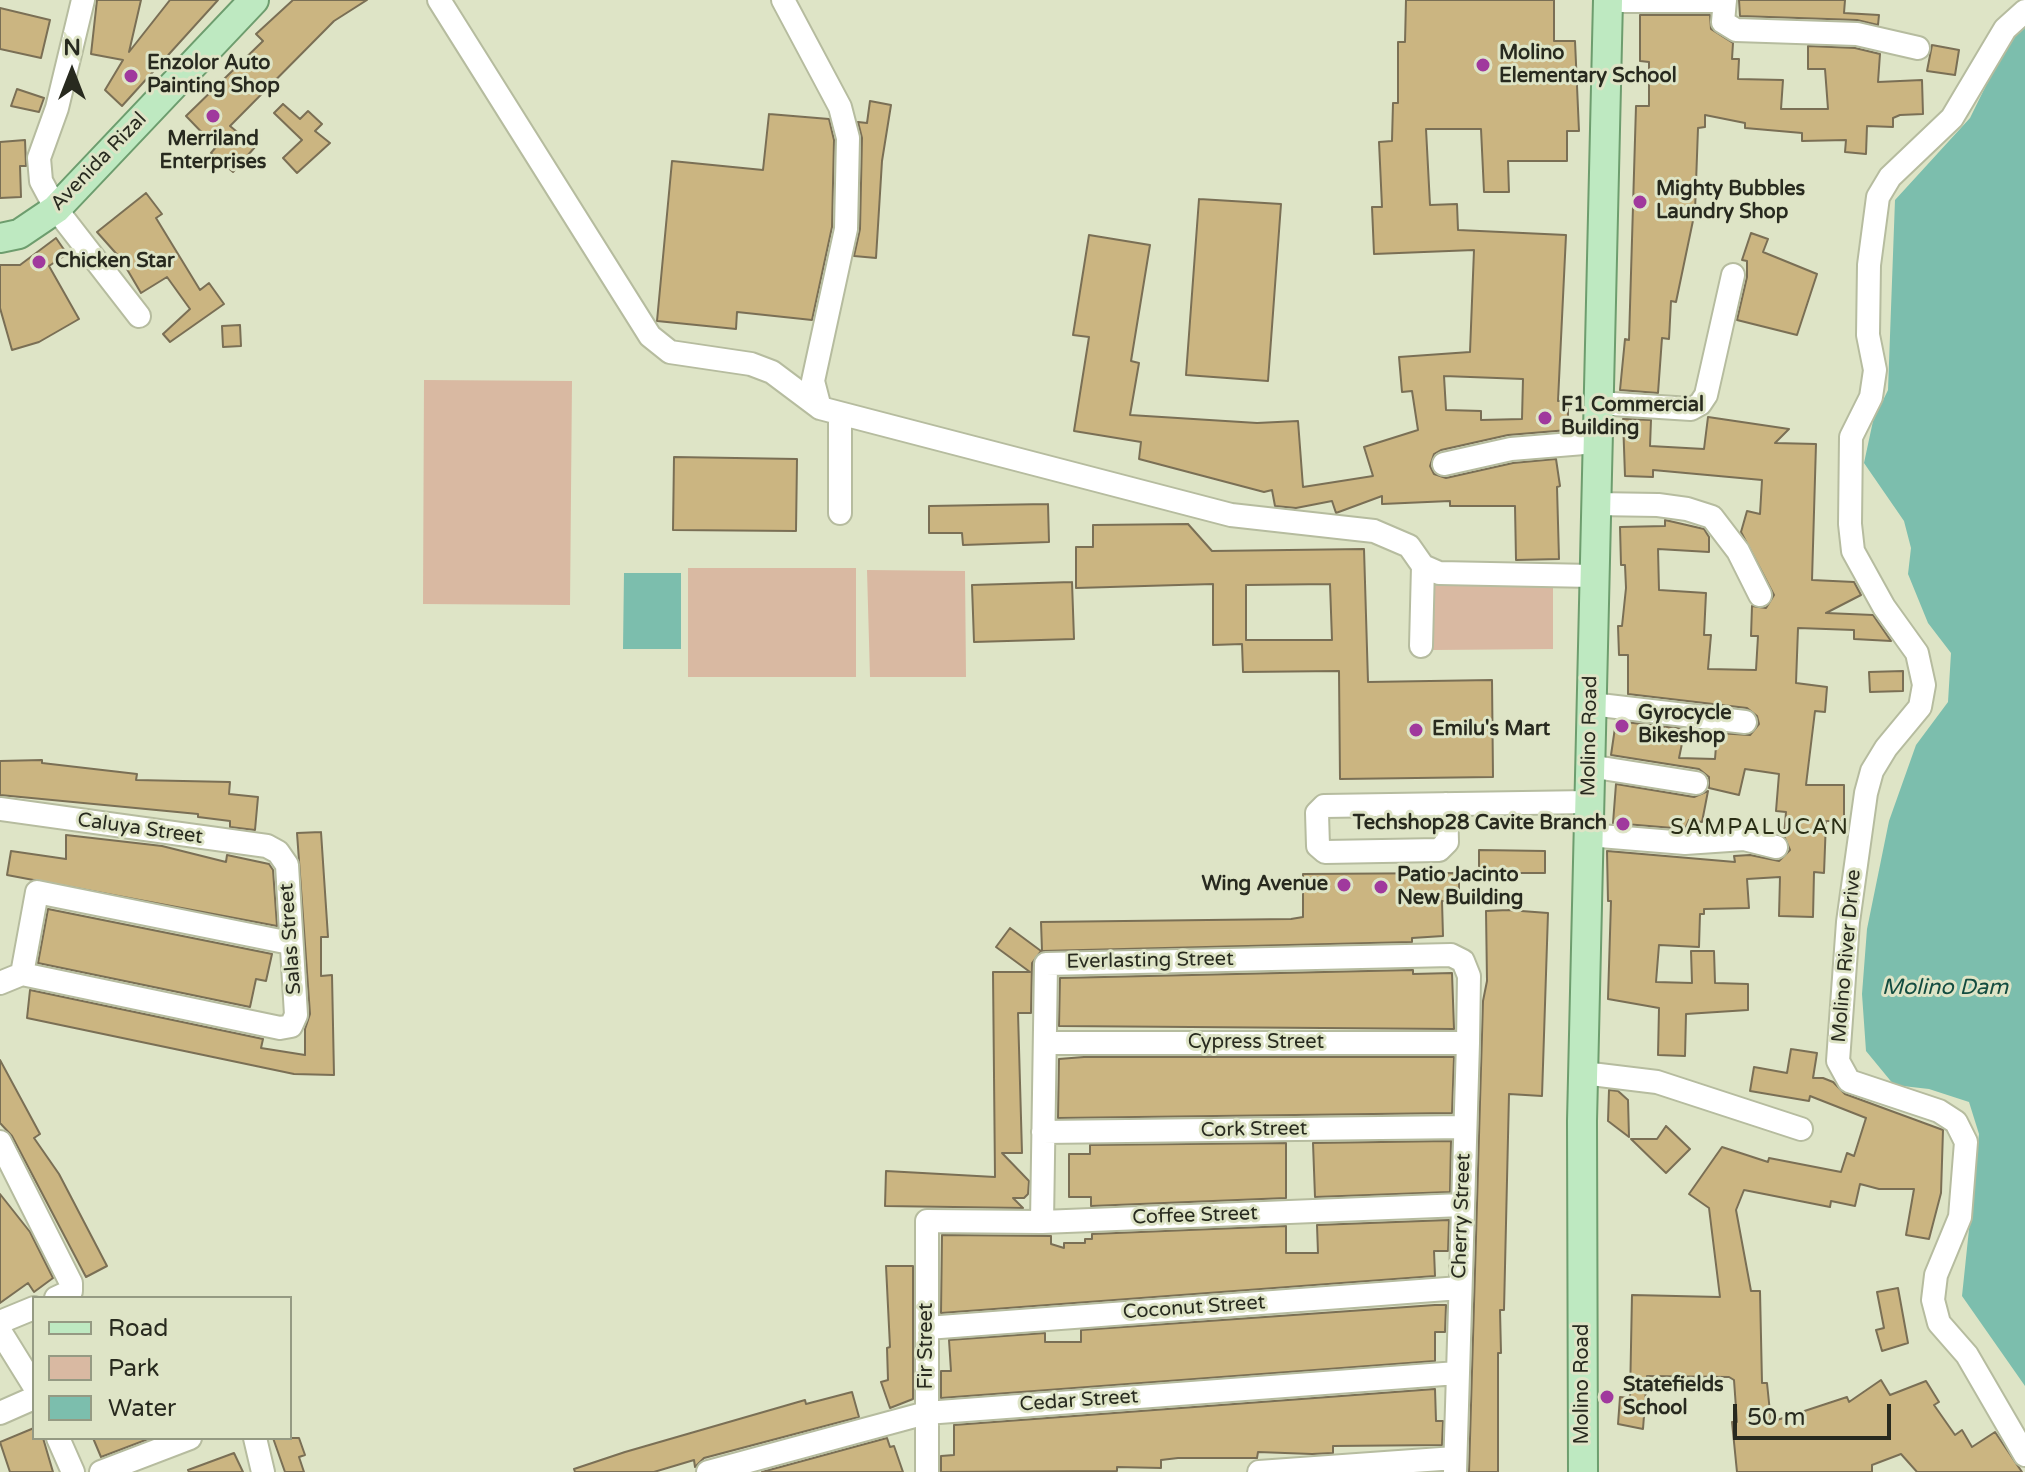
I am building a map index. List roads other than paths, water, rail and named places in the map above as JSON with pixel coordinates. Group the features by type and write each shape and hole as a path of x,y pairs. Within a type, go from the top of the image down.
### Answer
{"main road":[{"name":"Avenida Rizal","path":"0,238 19,234 56,209 254,0"},
{"name":"Molino Road","path":"1583,1472 1583,1073 1608,0"}],"street":[{"path":"83,0 57,108 39,158 41,181 56,209 139,316"},
{"path":"439,0 650,336 670,352 751,364 772,372 830,412 1231,515 1374,531 1409,546 1423,566 1439,573 1593,576"},
{"path":"783,0 840,107 848,138 846,229 813,381 830,412 840,513"},
{"path":"1608,0 1725,1 1723,22 1736,30 1857,34 1918,48"},
{"name":"Molino River Drive","path":"2025,11 2005,29 1952,118 1890,177 1878,197 1869,265 1868,335 1875,370 1871,397 1851,437 1850,524 1853,551 1884,607 1917,653 1924,685 1920,707 1886,748 1872,771 1866,793 1848,922 1838,1061 1849,1081 1939,1111 1956,1122 1966,1142 1960,1217 1936,1275 1933,1300 1939,1323 1967,1355 2025,1455"},
{"path":"1597,403 1691,409 1700,404 1706,395 1733,275"},
{"path":"1444,464 1511,449 1596,442"},
{"path":"1595,504 1658,505 1712,517 1741,556 1760,595"},
{"path":"1421,646 1423,566"},
{"path":"1591,704 1745,722"},
{"path":"1589,766 1696,783"},
{"path":"1446,804 1447,842 1439,850 1325,852 1318,846 1317,813 1324,806 1446,804 1589,802"},
{"name":"Caluya Street","path":"0,809 267,846 278,852"},
{"path":"1588,835 1685,843 1744,839 1776,847"},
{"name":"Salas Street","path":"22,974 280,1028 291,1026 296,1015 287,865 278,852"},
{"path":"0,983 22,974 37,892 290,943"},
{"name":"Everlasting Street","path":"1042,1222 1046,964 1451,955 1463,961"},
{"name":"Cherry Street","path":"1455,1465 1468,1043 1469,976 1463,961"},
{"name":"Cypress Street","path":"1045,1043 1468,1043"},
{"path":"1583,1073 1657,1082 1801,1129"},
{"name":"Cork Street","path":"1043,1132 1465,1127"},
{"path":"0,1142 7,1174 71,1283 71,1291 60,1296"},
{"name":"Coffee Street","path":"927,1221 1042,1222 1462,1205"},
{"name":"Fir Street","path":"927,1221 927,1472"},
{"name":"Coconut Street","path":"927,1328 1460,1288"},
{"path":"0,1322 32,1309"},
{"path":"0,1331 32,1383"},
{"name":"Cedar Street","path":"708,1472 926,1413 1457,1373"},
{"path":"0,1413 32,1399"},
{"path":"59,1440 73,1472"},
{"path":"101,1472 185,1440"},
{"path":"255,1440 263,1472"},
{"path":"1259,1472 1455,1465"}],"water":[{"name":"Molino Dam","path":"2025,23 2025,1386 1962,1296 1979,1134 1969,1102 1929,1089 1894,1085 1866,1051 1862,994 1867,929 1889,821 1916,745 1948,702 1951,653 1928,623 1908,574 1911,548 1904,521 1864,463 1873,421 1888,390 1895,200 1970,118 2001,55"},
{"path":"624,573 681,573 681,649 623,649"}],"place":[{"name":"Molino Elementary School","path":"1483,65"},
{"name":"Enzolor Auto Painting Shop","path":"131,76"},
{"name":"Merriland Enterprises","path":"213,116"},
{"name":"Mighty Bubbles Laundry Shop","path":"1640,202"},
{"name":"Chicken Star","path":"39,262"},
{"name":"F1 Commercial Building","path":"1545,418"},
{"name":"Gyrocycle Bikeshop","path":"1622,726"},
{"name":"Emilu's Mart","path":"1416,730"},
{"name":"Techshop28 Cavite Branch","path":"1623,824"},
{"name":"Wing Avenue","path":"1344,885"},
{"name":"Patio Jacinto New Building","path":"1381,887"},
{"name":"Statefields School","path":"1607,1397"}],"district":[{"name":"SAMPALUCAN","path":"1760,828"}]}
